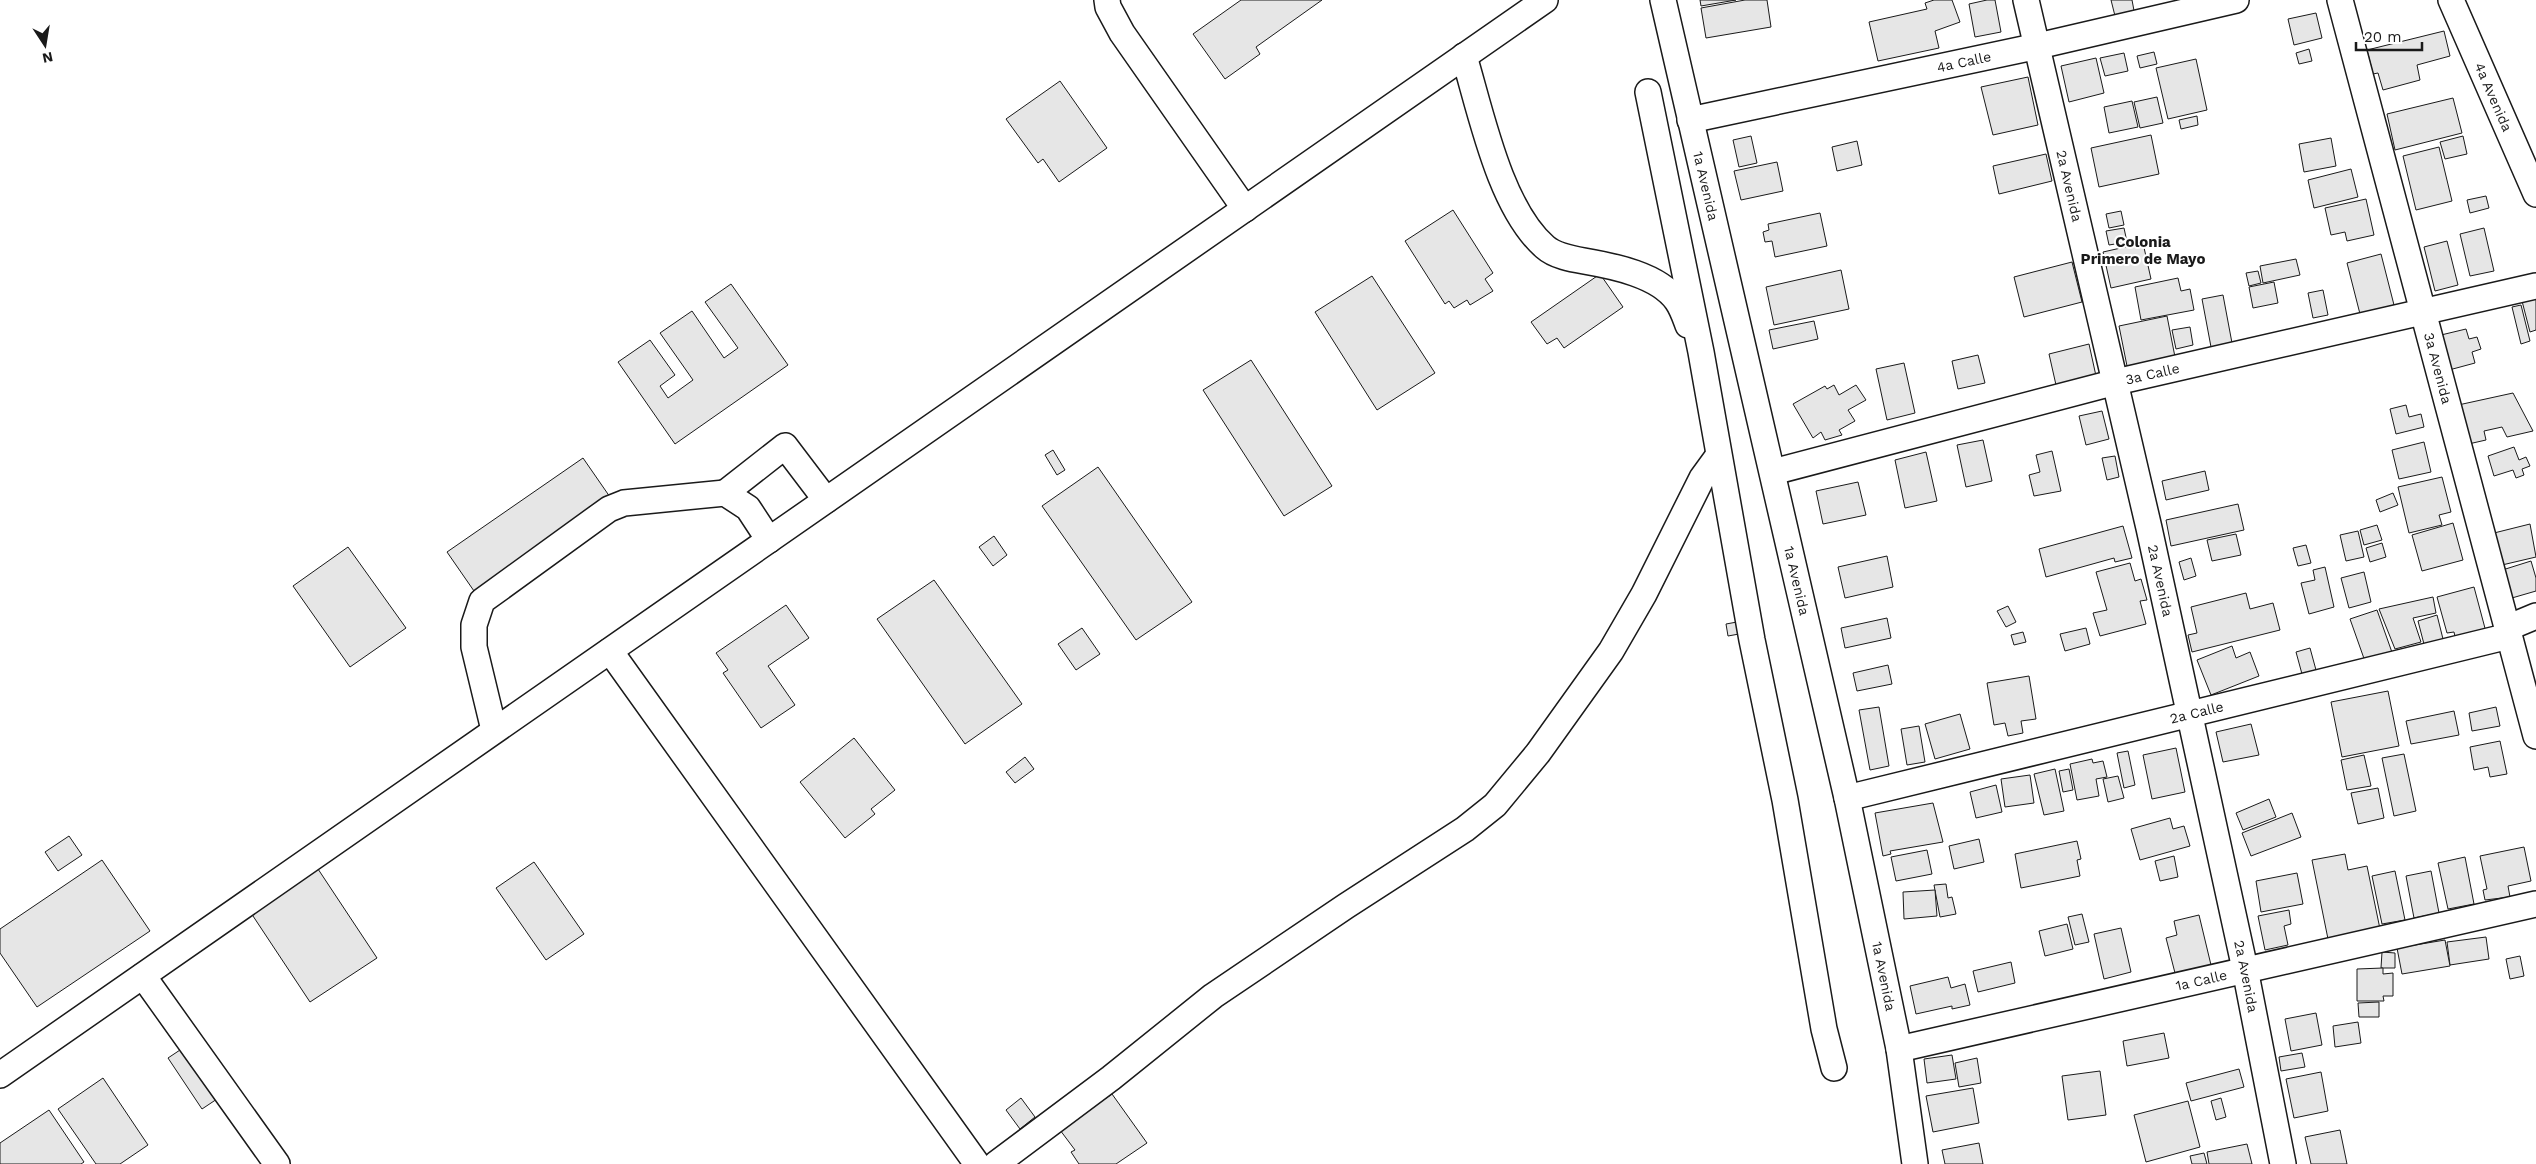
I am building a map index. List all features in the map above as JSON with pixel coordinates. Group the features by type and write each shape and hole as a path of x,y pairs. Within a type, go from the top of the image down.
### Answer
{"street":[{"path":"1107,0 1108,7 1122,33 1245,208"},
{"path":"0,1075 1545,0"},
{"name":"1a Avenida","path":"1663,0 1847,798 1899,1049 1915,1164"},
{"name":"2a Avenida","path":"2026,0 2116,382 2245,968 2283,1164"},
{"name":"4a Calle","path":"1690,120 2038,46 2236,0"},
{"name":"3a Avenida","path":"2340,0 2536,736"},
{"name":"4a Avenida","path":"2451,0 2536,194"},
{"path":"1464,56 1509,198 1528,230 1546,249 1570,259 1615,266 1649,278 1676,300 1701,352"},
{"path":"1648,92 1701,352 1752,640 1785,800 1824,1030 1834,1068"},
{"name":"3a Calle","path":"1773,472 2116,382 2536,286"},
{"path":"494,730 474,647 474,625 482,601 609,509 624,503 725,493 785,446 826,500"},
{"path":"996,1164 1112,1078 1213,996 1346,906 1465,829 1494,805 1538,753 1611,651 1644,594 1702,478 1718,456"},
{"path":"725,493 748,508 769,540"},
{"path":"2510,636 2512,626 2536,616"},
{"name":"2a Calle","path":"1847,798 2510,636"},
{"path":"610,651 977,1164"},
{"name":"1a Calle","path":"1899,1049 2245,968 2535,904"},
{"path":"143,976 277,1164"}],"building":[{"path":"1241,0 1322,0 1256,47 1260,54 1225,79 1193,34"},
{"path":"1700,0 1736,0 1701,6"},
{"path":"1745,0 1767,0 1771,27 1706,38 1701,8"},
{"path":"1934,0 1952,0 1960,22 1935,31 1939,48 1878,61 1869,22 1927,9 1925,3"},
{"path":"1995,0 2001,32 1975,37 1969,4"},
{"path":"2111,0 2132,0 2135,16 2116,20"},
{"path":"2316,13 2322,38 2294,45 2288,19"},
{"path":"2444,31 2450,56 2417,65 2420,80 2383,90 2378,73 2373,74 2367,50"},
{"path":"2309,49 2312,61 2299,64 2296,53"},
{"path":"2154,52 2157,64 2140,68 2137,56"},
{"path":"2124,53 2128,71 2105,76 2100,58"},
{"path":"2096,58 2104,93 2069,102 2061,66"},
{"path":"2196,59 2207,110 2168,119 2156,68"},
{"path":"2028,77 2038,125 1993,135 1981,87"},
{"path":"1060,81 1107,148 1059,182 1043,159 1038,163 1006,119"},
{"path":"2157,97 2163,123 2140,128 2134,102"},
{"path":"2453,98 2462,133 2395,150 2387,114"},
{"path":"2132,101 2138,127 2109,133 2104,107"},
{"path":"2197,116 2198,125 2181,129 2179,120"},
{"path":"2151,135 2159,174 2099,187 2091,148"},
{"path":"1751,136 1757,163 1739,167 1733,140"},
{"path":"2463,136 2467,154 2445,159 2440,142"},
{"path":"2331,138 2336,166 2304,172 2299,144"},
{"path":"1857,141 1862,165 1837,171 1832,147"},
{"path":"2439,147 2452,201 2416,210 2403,156"},
{"path":"2046,154 2052,181 1999,194 1993,166"},
{"path":"1777,162 1783,191 1741,200 1734,171"},
{"path":"2351,169 2358,197 2314,208 2308,180"},
{"path":"2486,196 2489,208 2470,213 2467,200"},
{"path":"2366,199 2374,235 2347,241 2345,232 2331,235 2325,208"},
{"path":"1453,210 1493,273 1485,279 1493,291 1470,305 1467,300 1454,308 1449,301 1445,304 1405,241"},
{"path":"2121,211 2124,225 2109,228 2106,214"},
{"path":"1820,213 1827,246 1775,257 1772,241 1765,242 1763,232 1769,230 1768,224"},
{"path":"2124,228 2127,242 2109,245 2106,231"},
{"path":"2484,228 2494,271 2470,276 2460,234"},
{"path":"2447,241 2458,285 2435,291 2424,247"},
{"path":"2143,243 2151,279 2111,288 2103,252"},
{"path":"2381,254 2394,305 2360,314 2347,263"},
{"path":"2296,259 2300,275 2263,283 2260,266"},
{"path":"2072,262 2082,302 2024,317 2014,277"},
{"path":"1841,270 1849,309 1774,325 1766,287"},
{"path":"2258,271 2261,283 2249,286 2246,273"},
{"path":"1600,274 1623,307 1564,348 1557,338 1547,344 1531,322"},
{"path":"1372,276 1435,373 1377,410 1315,312"},
{"path":"2178,278 2181,291 2190,289 2194,310 2141,320 2135,287"},
{"path":"2274,282 2278,303 2253,308 2249,287"},
{"path":"731,284 788,365 675,444 618,362 650,340 675,375 660,386 668,398 693,380 660,333 692,311 724,358 738,348 705,302"},
{"path":"2323,290 2328,315 2313,318 2308,293"},
{"path":"2223,295 2232,343 2211,347 2202,299"},
{"path":"2536,297 2536,330 2530,332 2522,301"},
{"path":"2521,305 2530,341 2521,344 2512,307"},
{"path":"2167,316 2175,357 2127,366 2119,326"},
{"path":"1814,321 1818,339 1773,349 1769,330"},
{"path":"2190,327 2193,345 2176,349 2172,330"},
{"path":"2466,329 2469,339 2477,337 2481,349 2472,352 2475,363 2449,370 2441,335"},
{"path":"2089,344 2096,376 2056,385 2049,354"},
{"path":"1978,355 1985,383 1958,389 1952,361"},
{"path":"1251,360 1332,486 1284,516 1203,390"},
{"path":"1904,363 1915,413 1887,420 1876,369"},
{"path":"1834,385 1839,395 1856,385 1866,400 1848,410 1855,421 1839,430 1842,435 1825,440 1821,432 1813,438 1793,404 1825,386 1827,389"},
{"path":"2513,393 2533,431 2507,437 2502,427 2484,431 2486,440 2464,445 2449,407"},
{"path":"2406,405 2409,417 2421,414 2424,427 2396,434 2390,409"},
{"path":"2102,411 2109,439 2086,445 2079,416"},
{"path":"1983,440 1992,481 1966,487 1957,445"},
{"path":"2424,442 2431,472 2399,479 2392,450"},
{"path":"2514,447 2519,460 2526,457 2530,466 2522,469 2524,475 2516,478 2513,470 2494,476 2488,456"},
{"path":"1053,450 1065,470 1057,475 1045,455"},
{"path":"2052,451 2061,491 2034,496 2029,475 2040,472 2036,455"},
{"path":"1926,452 1937,501 1905,508 1895,460"},
{"path":"2115,456 2119,477 2107,480 2102,458"},
{"path":"583,458 610,497 474,591 447,552"},
{"path":"1098,467 1192,602 1136,640 1042,506"},
{"path":"2205,471 2209,490 2166,500 2162,481"},
{"path":"2442,477 2451,512 2439,515 2442,525 2409,533 2398,487"},
{"path":"1858,482 1866,515 1823,524 1816,491"},
{"path":"2393,493 2398,505 2380,512 2376,500"},
{"path":"2238,504 2244,530 2171,546 2166,520"},
{"path":"2453,523 2463,560 2422,571 2412,535"},
{"path":"2530,524 2536,557 2502,565 2494,533"},
{"path":"2377,525 2382,540 2364,545 2360,530"},
{"path":"2123,526 2132,558 2115,562 2114,558 2046,577 2039,549"},
{"path":"2358,531 2364,557 2346,561 2340,535"},
{"path":"2236,534 2241,555 2212,561 2207,540"},
{"path":"994,536 1007,555 993,566 979,547"},
{"path":"2382,543 2386,557 2370,562 2366,548"},
{"path":"2306,545 2311,563 2298,566 2293,548"},
{"path":"348,547 406,628 350,667 293,586"},
{"path":"1887,556 1893,587 1845,598 1838,567"},
{"path":"2191,558 2196,576 2184,580 2179,562"},
{"path":"2531,561 2536,578 2536,591 2505,600 2496,572"},
{"path":"2130,563 2135,581 2141,579 2147,600 2140,601 2146,624 2100,636 2093,613 2107,610 2096,572"},
{"path":"2325,567 2334,607 2309,614 2301,583 2315,580 2313,570"},
{"path":"2364,572 2371,602 2349,608 2341,578"},
{"path":"934,580 1022,704 965,744 877,619"},
{"path":"2474,587 2486,632 2456,641 2454,632 2447,633 2437,597"},
{"path":"2246,593 2250,609 2273,603 2280,630 2192,652 2188,635 2197,633 2191,607"},
{"path":"2433,597 2436,613 2413,618 2421,642 2395,649 2379,609"},
{"path":"786,605 809,638 768,666 795,705 761,728 723,673 728,670 716,653"},
{"path":"2008,606 2016,622 2006,627 1997,611"},
{"path":"2377,610 2394,658 2367,667 2350,619"},
{"path":"2437,615 2444,643 2425,648 2418,621"},
{"path":"1887,618 1891,638 1845,648 1841,628"},
{"path":"1737,622 1739,634 1728,636 1726,624"},
{"path":"1082,628 1100,654 1076,670 1058,644"},
{"path":"2086,628 2090,644 2065,651 2060,634"},
{"path":"2023,632 2026,642 2014,645 2011,635"},
{"path":"2232,646 2236,658 2250,652 2259,676 2211,695 2197,660"},
{"path":"2310,648 2316,670 2302,674 2296,652"},
{"path":"1888,665 1892,684 1857,691 1853,673"},
{"path":"2029,676 2036,719 2021,721 2023,733 2008,736 2005,723 1994,725 1987,683"},
{"path":"2388,691 2399,746 2342,757 2331,702"},
{"path":"1879,707 1889,766 1870,770 1859,710"},
{"path":"2496,707 2500,726 2472,731 2469,713"},
{"path":"2454,711 2459,735 2411,744 2406,721"},
{"path":"1960,714 1970,749 1935,759 1925,724"},
{"path":"2251,724 2259,755 2223,762 2216,732"},
{"path":"1919,726 1925,762 1907,765 1901,729"},
{"path":"854,738 895,790 871,809 875,814 845,838 800,782"},
{"path":"2500,741 2507,774 2490,777 2488,767 2474,770 2470,747"},
{"path":"2176,748 2185,792 2152,799 2143,755"},
{"path":"2128,751 2135,785 2124,788 2117,753"},
{"path":"2404,754 2416,811 2394,816 2382,758"},
{"path":"2364,755 2371,786 2347,790 2341,760"},
{"path":"1025,757 1034,769 1015,783 1006,772"},
{"path":"2092,759 2093,763 2103,761 2107,777 2096,779 2099,796 2077,800 2070,764"},
{"path":"2055,769 2064,811 2044,815 2034,774"},
{"path":"2069,769 2073,790 2063,792 2059,771"},
{"path":"2030,775 2034,803 2005,807 2001,779"},
{"path":"2118,776 2124,798 2108,802 2103,779"},
{"path":"1996,785 2002,812 1976,818 1970,792"},
{"path":"2378,788 2384,818 2358,824 2351,793"},
{"path":"2269,799 2276,817 2243,830 2236,813"},
{"path":"1933,803 1943,842 1890,851 1891,854 1883,856 1875,813"},
{"path":"2292,813 2301,837 2251,856 2242,833"},
{"path":"2170,818 2173,829 2184,826 2190,846 2140,860 2131,829"},
{"path":"69,836 82,855 58,871 45,852"},
{"path":"1979,839 1984,862 1954,869 1949,846"},
{"path":"2077,841 2081,859 2077,860 2080,876 2021,888 2015,854"},
{"path":"2524,847 2531,881 2508,886 2510,897 2485,900 2483,890 2487,889 2480,856"},
{"path":"1927,850 1932,874 1896,881 1891,857"},
{"path":"2345,854 2348,870 2367,866 2380,929 2328,939 2312,860"},
{"path":"2174,856 2178,877 2160,881 2155,861"},
{"path":"2465,857 2474,904 2448,909 2438,863"},
{"path":"102,860 150,931 37,1007 0,953 0,929"},
{"path":"534,862 584,934 546,960 496,888"},
{"path":"318,869 377,958 310,1002 251,913"},
{"path":"2395,871 2405,920 2382,924 2372,876"},
{"path":"2431,871 2439,913 2414,918 2406,876"},
{"path":"2297,873 2303,904 2261,912 2256,881"},
{"path":"1946,884 1948,898 1952,897 1956,914 1940,917 1934,885"},
{"path":"1935,890 1937,916 1904,919 1903,892"},
{"path":"2289,910 2291,924 2284,926 2288,945 2265,950 2258,916"},
{"path":"2082,914 2089,942 2075,945 2068,917"},
{"path":"2199,915 2211,965 2175,973 2166,938 2177,935 2174,921"},
{"path":"2067,924 2073,949 2045,956 2039,931"},
{"path":"2121,928 2131,972 2104,979 2094,934"},
{"path":"2486,937 2489,959 2450,965 2447,942"},
{"path":"2445,940 2450,966 2402,974 2397,948"},
{"path":"2382,952 2395,953 2395,968 2381,968"},
{"path":"2520,956 2524,976 2510,979 2506,959"},
{"path":"2011,962 2015,983 1978,992 1973,971"},
{"path":"2383,968 2383,974 2393,973 2393,996 2383,996 2384,1001 2357,1001 2357,969"},
{"path":"1948,977 1951,988 1965,984 1970,1005 1952,1009 1952,1006 1916,1014 1910,986"},
{"path":"2379,1002 2379,1017 2359,1017 2358,1003"},
{"path":"2316,1013 2322,1045 2291,1051 2285,1019"},
{"path":"2358,1022 2361,1043 2335,1047 2333,1026"},
{"path":"2164,1033 2169,1058 2127,1066 2123,1041"},
{"path":"186,1046 220,1097 202,1109 168,1058"},
{"path":"2302,1053 2305,1067 2281,1071 2279,1057"},
{"path":"1952,1055 1956,1079 1927,1083 1924,1059"},
{"path":"1977,1058 1981,1083 1959,1087 1955,1063"},
{"path":"2239,1069 2244,1087 2191,1101 2186,1083"},
{"path":"2100,1071 2106,1115 2068,1120 2062,1076"},
{"path":"2321,1072 2328,1111 2294,1118 2286,1079"},
{"path":"103,1078 148,1145 120,1164 96,1164 58,1109"},
{"path":"1973,1088 1979,1123 1933,1132 1926,1096"},
{"path":"1112,1094 1147,1143 1116,1164 1079,1164 1071,1152 1075,1150 1060,1130"},
{"path":"1021,1098 1035,1117 1020,1129 1006,1110"},
{"path":"2221,1098 2226,1117 2216,1120 2211,1101"},
{"path":"2188,1101 2200,1147 2146,1162 2134,1115"},
{"path":"49,1110 84,1162 81,1164 0,1164 0,1143"},
{"path":"2340,1130 2347,1164 2311,1164 2305,1137"},
{"path":"1979,1143 1983,1164 1945,1164 1942,1150"},
{"path":"2247,1144 2252,1164 2209,1164 2207,1152"},
{"path":"2204,1153 2207,1164 2192,1164 2190,1156"}],"district":[{"name":"Colonia Primero de Mayo","path":"2143,250"}]}
